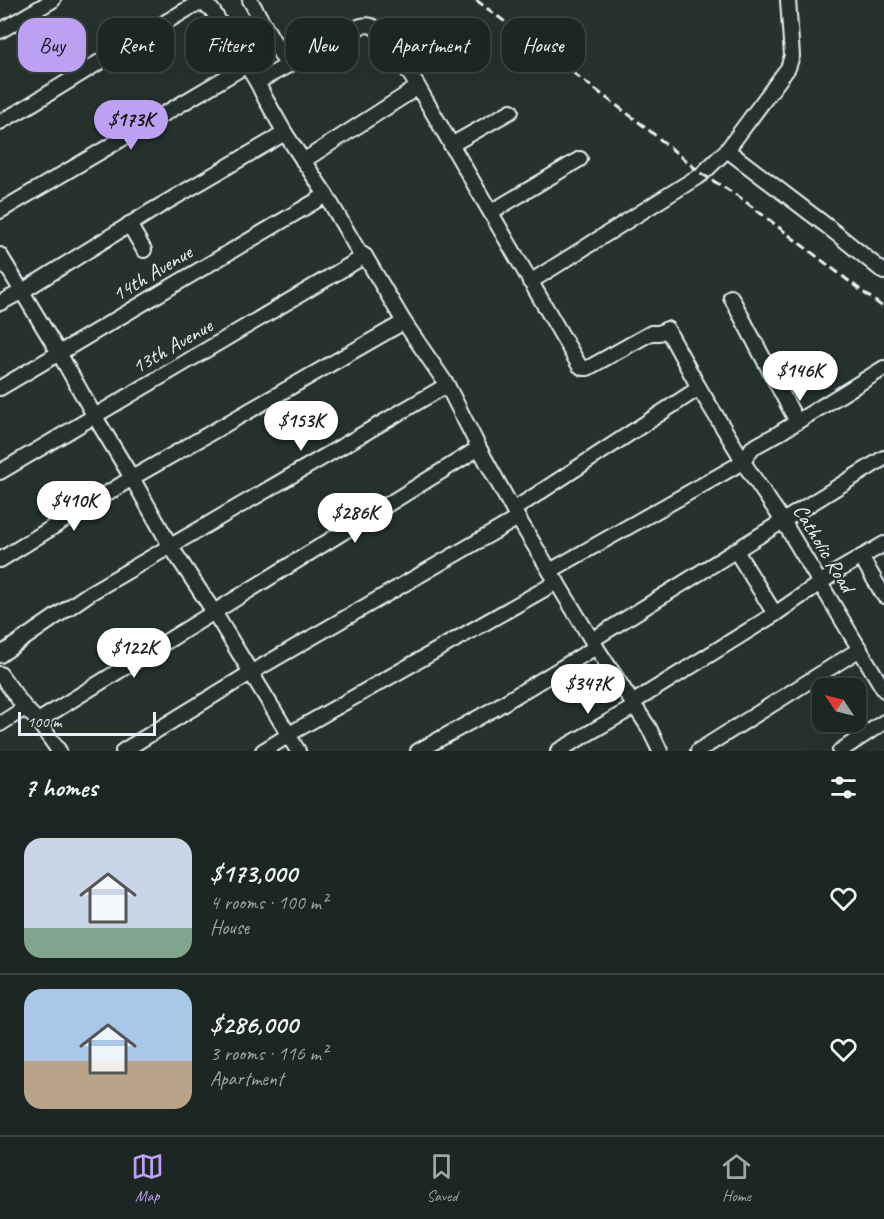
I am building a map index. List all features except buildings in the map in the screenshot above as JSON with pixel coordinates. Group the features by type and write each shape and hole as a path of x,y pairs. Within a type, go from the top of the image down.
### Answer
{"street":[{"path":"0,31 53,0"},
{"path":"250,0 286,63"},
{"path":"358,28 374,26 380,32 390,31 399,37 403,50 397,53 530,282 702,174 727,150 788,68 792,56 788,0"},
{"path":"0,122 198,4 208,5 217,18"},
{"path":"257,81 286,66"},
{"path":"0,211 235,72"},
{"path":"251,72 285,133 326,195 359,252 365,256 404,322 447,385 516,514 594,643 649,728 660,751"},
{"path":"303,161 418,87"},
{"path":"451,145 511,111"},
{"path":"0,303 285,133"},
{"path":"727,150 884,272"},
{"path":"491,212 580,159"},
{"name":"14th Avenue","path":"0,388 326,195"},
{"path":"129,224 144,250"},
{"path":"0,255 171,547 252,672 298,751"},
{"name":"13th Avenue","path":"0,472 365,256"},
{"name":"Catholic Road","path":"530,282 579,365 583,368 588,368 651,333 668,330 742,462 783,520 884,690"},
{"path":"730,297 797,422"},
{"path":"0,560 132,478 404,322"},
{"path":"264,751 742,462 752,448 884,368"},
{"path":"0,656 90,593 447,385"},
{"path":"123,751 516,514 699,388"},
{"path":"38,721 479,448"},
{"path":"417,751 492,710 565,665 594,643 736,550 884,458"},
{"path":"558,751 775,614 836,572 884,544"},
{"path":"736,550 775,614"},
{"path":"861,557 884,596"},
{"path":"699,751 860,649"},
{"path":"0,674 25,708 38,721 58,751"},
{"path":"0,724 25,708"},
{"path":"840,751 884,722"}],"railway":[{"path":"476,0 644,126 702,174 738,196 884,308"}]}
